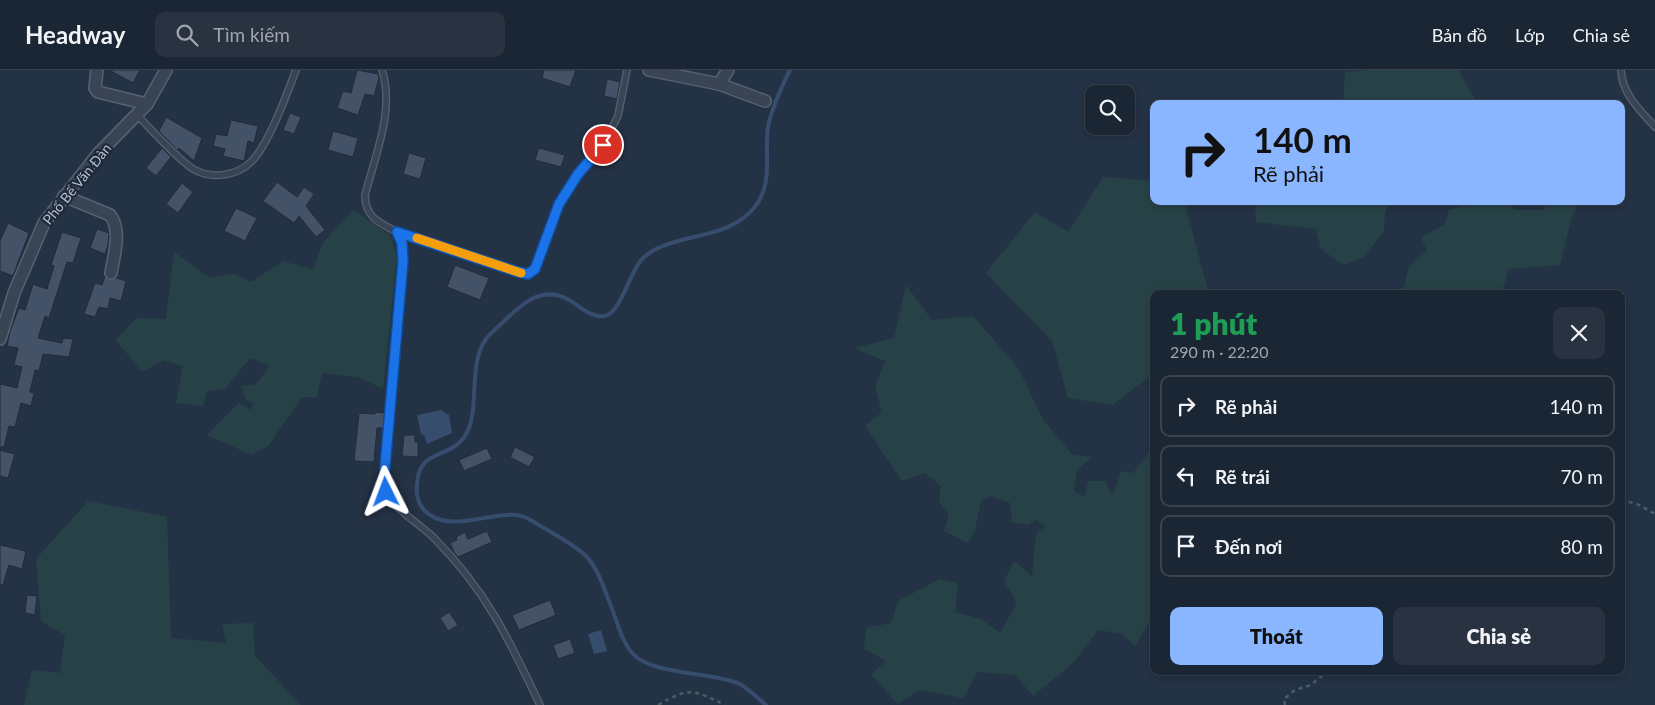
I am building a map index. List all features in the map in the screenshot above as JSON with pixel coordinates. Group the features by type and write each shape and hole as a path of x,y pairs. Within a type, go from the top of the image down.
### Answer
{"street":[{"path":"98,70 95,88 98,92 147,104"},
{"name":"Phố Bế Văn Đàn","path":"0,339 14,292 44,223 98,154 147,104 166,70"},
{"path":"649,70 719,84 765,101"},
{"path":"719,84 728,70"},
{"path":"64,196 110,215 114,220 115,244 111,273"}],"lane":[{"path":"137,115 193,170 209,176 228,175 251,163 265,142 296,70"},
{"path":"382,70 386,98 383,125 365,195 365,206 369,214 377,222 397,232 528,274 535,269 559,204 578,174 603,145 618,116 627,70"},
{"path":"1621,70 1622,81 1630,97 1655,127"},
{"path":"397,232 402,243 403,261 384,478 386,492 392,503 433,538 484,597 506,634 540,705"}],"path":[{"path":"1625,501 1637,504 1655,514"},
{"path":"1285,705 1284,699 1295,690 1311,685 1323,675"},
{"path":"658,705 681,692 692,691 725,705"}],"green space":[{"path":"1369,70 1458,70 1476,100 1343,100 1345,72"},
{"path":"1103,177 1150,181 1150,205 1185,205 1208,290 1150,290 1150,376 1113,405 1068,398 1052,341 986,273 1035,212 1068,232"},
{"path":"1255,205 1388,205 1385,212 1384,230 1363,258 1343,265 1321,249 1316,229 1256,222"},
{"path":"1473,205 1511,205 1514,210 1544,210 1545,205 1579,205 1572,216 1560,265 1508,269 1503,290 1399,290 1404,287 1409,266 1427,251 1421,237 1445,224 1449,209"},
{"path":"353,210 390,235 397,256 383,389 358,377 322,373 317,397 302,397 268,446 252,455 207,435 239,403 251,410 253,403 246,400 241,386 255,385 270,366 250,358 225,389 207,391 203,406 176,403 183,366 164,360 142,372 116,340 136,318 166,319 174,252 210,278 235,274 251,282 283,261 313,270 322,244"},
{"path":"906,285 932,320 973,316 1019,369 1043,420 1073,455 1092,457 1077,470 1074,491 1085,497 1088,481 1106,481 1109,491 1114,493 1121,471 1133,473 1150,451 1150,621 1135,646 1122,634 1098,630 1073,663 1033,696 1015,675 977,672 964,698 920,690 898,704 871,675 886,661 864,649 866,628 891,623 898,601 940,579 958,584 955,612 981,619 1000,633 1017,603 1004,581 1014,561 1032,576 1036,534 1045,526 1035,519 1029,524 1012,523 1010,503 991,496 981,501 975,530 968,543 944,531 949,516 939,501 941,486 925,473 902,481 865,426 882,412 875,387 885,361 854,348 894,338"},
{"path":"88,501 167,517 171,638 226,643 222,624 253,623 255,656 301,705 24,705 32,670 60,673 65,635 41,621 36,559"}],"water":[{"path":"441,410 449,415 452,433 427,444 424,435 421,434 417,415"},
{"path":"601,630 607,651 594,654 588,634"}],"building":[{"path":"109,70 140,70 133,83"},
{"path":"357,70 378,74 379,78 374,96 365,94 358,115 337,108 343,91 351,93"},
{"path":"544,70 576,70 570,87 542,78"},
{"path":"607,79 620,82 617,99 604,96"},
{"path":"290,113 301,117 294,134 283,130"},
{"path":"166,117 202,138 194,161 179,148 177,150 159,131"},
{"path":"231,120 258,126 254,143 248,141 244,161 223,156 225,149 213,146 216,134 227,136"},
{"path":"333,131 358,138 353,157 328,150"},
{"path":"162,148 171,157 156,176 146,168"},
{"path":"539,148 565,155 561,167 535,160"},
{"path":"409,153 426,158 420,179 403,174"},
{"path":"277,182 297,197 304,187 314,194 306,206 325,230 316,237 299,216 294,223 263,201"},
{"path":"182,183 193,192 178,213 166,204"},
{"path":"236,208 257,218 245,241 224,231"},
{"path":"8,223 29,233 13,276 0,271 0,241"},
{"path":"97,229 109,233 105,254 90,248"},
{"path":"62,232 81,238 73,263 67,262 49,318 45,316 38,338 62,343 63,338 73,339 69,357 43,354 39,371 35,370 30,392 34,393 31,406 21,403 15,427 9,426 4,447 0,447 0,384 17,388 22,367 14,365 18,348 7,346 10,331 19,308 25,310 33,284 47,289 54,266 51,265"},
{"path":"455,265 489,278 480,300 447,287"},
{"path":"105,276 109,280 116,278 126,281 121,301 110,298 108,309 99,307 95,317 84,314 95,283 102,285"},
{"path":"375,412 385,413 384,428 377,428 374,462 354,461 359,413 375,414"},
{"path":"404,435 415,435 415,442 418,442 418,457 402,456"},
{"path":"515,447 535,457 529,467 510,457"},
{"path":"487,448 492,459 464,471 459,460"},
{"path":"0,450 15,454 8,478 0,476"},
{"path":"487,531 492,542 458,557 454,552 450,543 457,540 456,537 465,532 468,539"},
{"path":"0,545 26,551 22,569 9,565 3,585 0,585"},
{"path":"27,595 37,596 35,615 25,613"},
{"path":"550,600 556,615 519,630 512,615"},
{"path":"449,612 458,625 448,631 440,618"},
{"path":"570,639 575,653 558,659 553,645"}],"waterway":[{"path":"766,705 740,684 715,677 668,670 642,661 633,654 623,638 604,587 589,559 556,535 527,518 516,515 461,521 435,518 424,510 420,504 417,487 419,473 423,465 429,459 451,449 465,436 470,426 474,402 475,375 480,350 489,335 524,304 532,299 549,294 569,300 595,315 604,316 615,308 643,258 668,244 714,232 729,226 742,219 754,208 760,199 766,179 768,127 777,98 790,70"}],"slow traffic":[{"path":"417,238 521,273"}],"route":[{"path":"386,492 384,478 404,251 397,232 528,274 535,269 559,204 578,174 603,145"}]}
